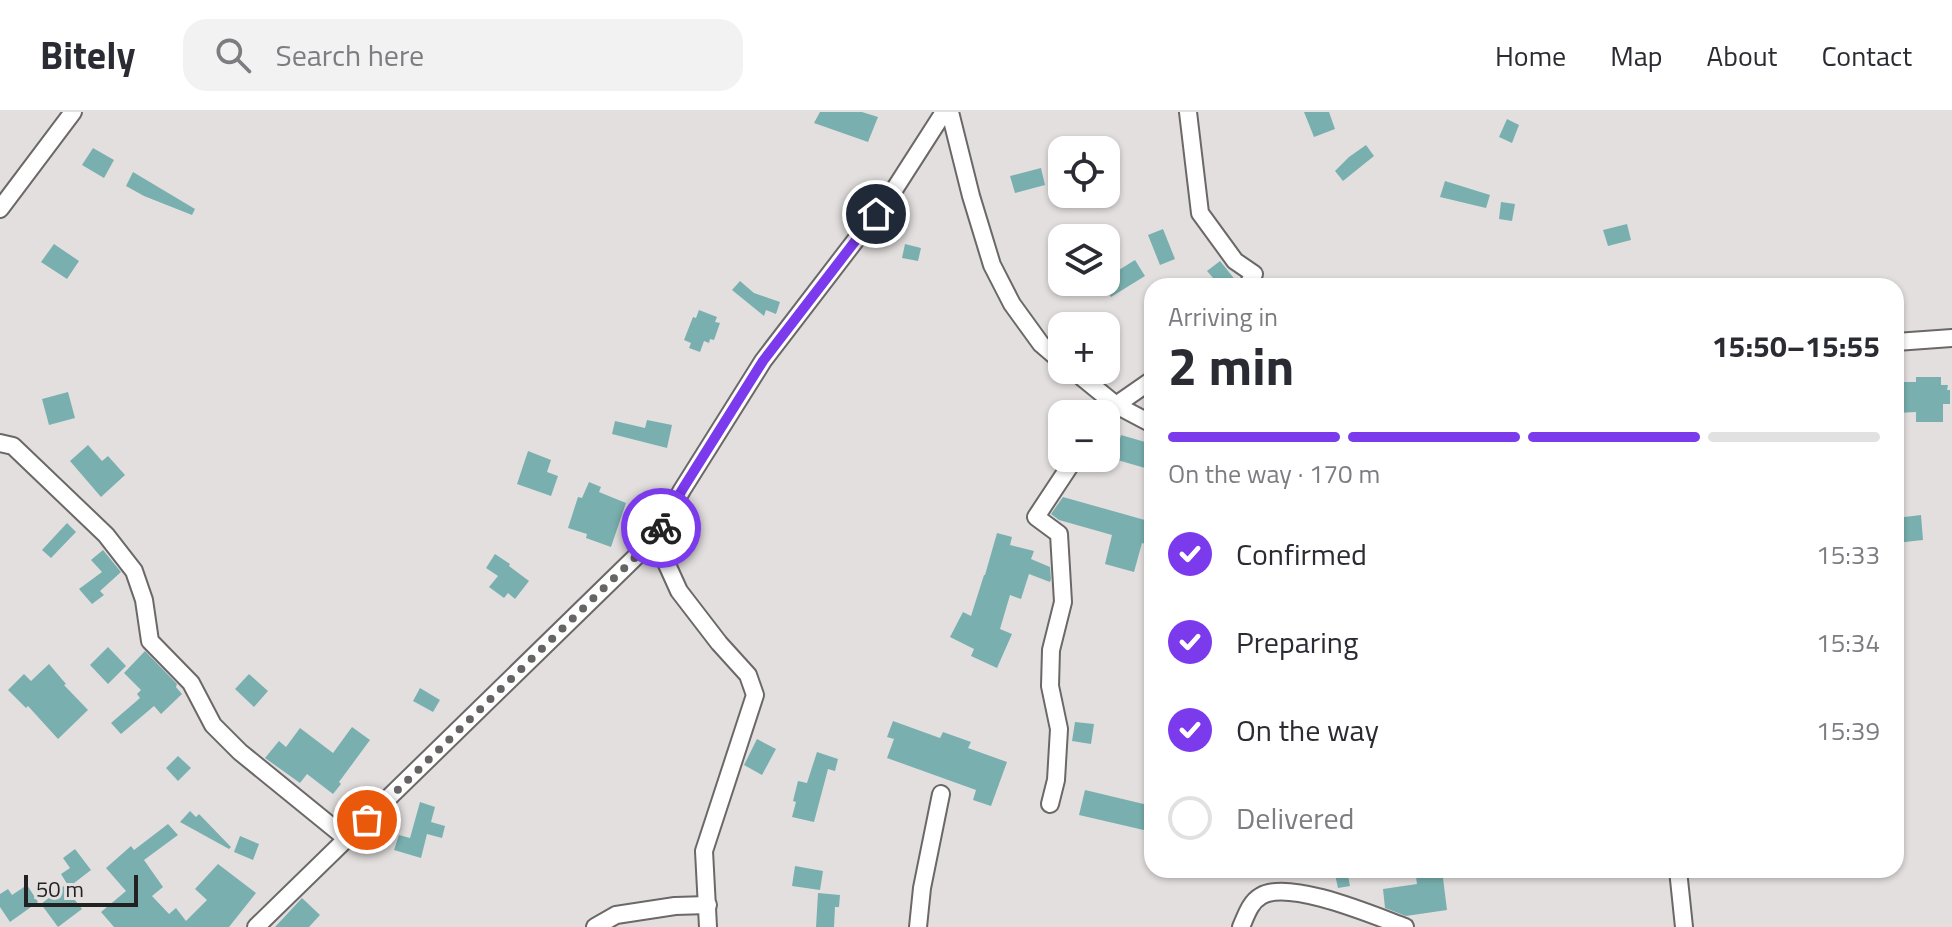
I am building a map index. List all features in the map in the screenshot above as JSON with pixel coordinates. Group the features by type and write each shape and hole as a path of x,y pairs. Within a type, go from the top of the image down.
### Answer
{"street":[{"path":"0,209 73,112"},
{"path":"947,112 992,265 1012,304 1048,350"},
{"path":"256,927 655,538 763,361 894,190 947,112"},
{"path":"1188,112 1200,213 1235,261 1254,274 1252,278"},
{"path":"1904,341 1952,338"},
{"path":"1086,384 1100,400"},
{"path":"1120,405 1144,386"},
{"path":"1120,415 1144,422"},
{"path":"0,443 13,446 106,535 134,571 144,600 150,641 191,683 213,725 240,752 347,839"},
{"path":"1050,804 1056,780 1059,729 1050,686 1051,650 1063,602 1061,557 1059,534 1036,517 1066,472"},
{"path":"655,538 679,591 748,675 755,695 704,851 708,927"},
{"path":"918,927 922,888 941,794"},
{"path":"1679,878 1684,927"},
{"path":"1241,927 1258,897 1270,892 1323,898 1405,927"},
{"path":"595,927 616,915 662,907 708,905"}],"building":[{"path":"820,112 862,112 878,117 868,142 814,123"},
{"path":"1304,112 1329,112 1335,129 1314,137"},
{"path":"1507,119 1519,125 1512,143 1499,137"},
{"path":"1366,145 1374,156 1343,181 1335,171"},
{"path":"93,148 114,160 104,178 82,165"},
{"path":"1041,168 1045,185 1015,193 1010,176"},
{"path":"133,172 195,209 192,215 126,186"},
{"path":"1445,181 1490,195 1486,208 1440,197"},
{"path":"1501,202 1515,204 1512,221 1499,219"},
{"path":"1627,224 1631,240 1608,246 1603,230"},
{"path":"1163,229 1175,259 1160,265 1148,235"},
{"path":"54,244 79,261 67,279 41,262"},
{"path":"905,244 921,248 918,261 902,258"},
{"path":"1135,260 1145,276 1120,291 1120,269"},
{"path":"1220,261 1234,278 1213,278 1207,271"},
{"path":"740,281 754,293 780,302 776,314 766,310 764,316 732,290"},
{"path":"699,310 717,317 715,322 720,323 714,340 710,339 709,343 704,341 700,352 689,348 691,343 684,340"},
{"path":"1916,377 1941,377 1941,385 1948,385 1950,404 1943,404 1943,422 1916,422 1916,412 1904,413 1904,382 1916,382"},
{"path":"68,392 75,418 49,425 42,399"},
{"path":"647,420 672,425 667,448 612,434 615,421 645,428"},
{"path":"1121,435 1144,442 1144,468 1120,461"},
{"path":"88,445 102,461 108,456 125,475 101,497 70,461"},
{"path":"528,451 551,460 547,472 558,476 551,496 517,484"},
{"path":"589,482 601,487 599,492 626,503 611,547 568,528 578,497 582,498"},
{"path":"1063,497 1144,520 1144,544 1134,572 1105,564 1112,535 1059,520 1051,514"},
{"path":"1921,515 1923,540 1904,542 1904,517"},
{"path":"67,523 76,532 51,558 42,550"},
{"path":"997,533 1012,537 1010,545 1034,551 1031,559 1050,567 1051,579 1050,582 1029,574 1021,599 1010,595 1000,629 1012,634 997,668 971,656 974,649 950,637 963,612 971,616"},
{"path":"103,550 121,572 100,591 104,595 92,604 79,589 102,572 91,560"},
{"path":"495,554 529,581 515,599 508,593 504,598 489,587 498,576 486,568"},
{"path":"108,647 126,666 108,684 90,665"},
{"path":"145,651 177,684 182,694 161,714 154,706 121,734 111,723 140,698 137,694 141,690 124,673"},
{"path":"49,664 88,710 58,739 28,706 26,708 8,690 24,674 31,681"},
{"path":"249,674 268,691 254,707 235,689"},
{"path":"420,688 440,700 433,712 413,701"},
{"path":"893,721 940,738 943,732 971,742 968,748 1007,762 991,806 973,800 976,790 887,758 894,739 887,737"},
{"path":"1075,722 1094,724 1091,744 1072,741"},
{"path":"352,727 370,740 333,794 307,774 300,783 265,758 279,741 286,747 300,728 333,753"},
{"path":"757,739 776,749 762,775 744,765"},
{"path":"817,752 838,759 835,771 828,769 814,822 792,817 798,781 807,783"},
{"path":"178,756 191,768 178,781 166,768"},
{"path":"1085,790 1144,804 1144,830 1079,815"},
{"path":"420,802 435,807 431,822 445,826 442,838 427,834 421,858 394,850 399,835 410,838"},
{"path":"190,811 196,817 199,814 231,847 229,849 180,822"},
{"path":"168,824 178,835 144,860 163,887 152,896 169,914 176,908 186,921 207,900 195,889 218,864 256,893 229,927 114,927 101,912 126,891 106,868 131,846 134,850"},
{"path":"240,836 259,844 253,860 234,852"},
{"path":"75,849 91,870 69,887 61,874 70,868 63,858"},
{"path":"795,866 823,871 820,890 792,886"},
{"path":"1336,878 1348,878 1350,886 1338,888"},
{"path":"1416,878 1443,878 1447,910 1406,916 1385,908 1383,889 1417,884"},
{"path":"27,885 38,902 10,922 0,907 0,894 8,889 12,895"},
{"path":"64,886 82,909 58,927 41,904"},
{"path":"818,893 840,895 839,907 835,907 834,927 816,927"},
{"path":"302,898 320,915 309,927 275,927"}],"way so far":[{"path":"367,820 655,538 661,528"}],"route":[{"path":"661,528 763,361 876,214"}]}
